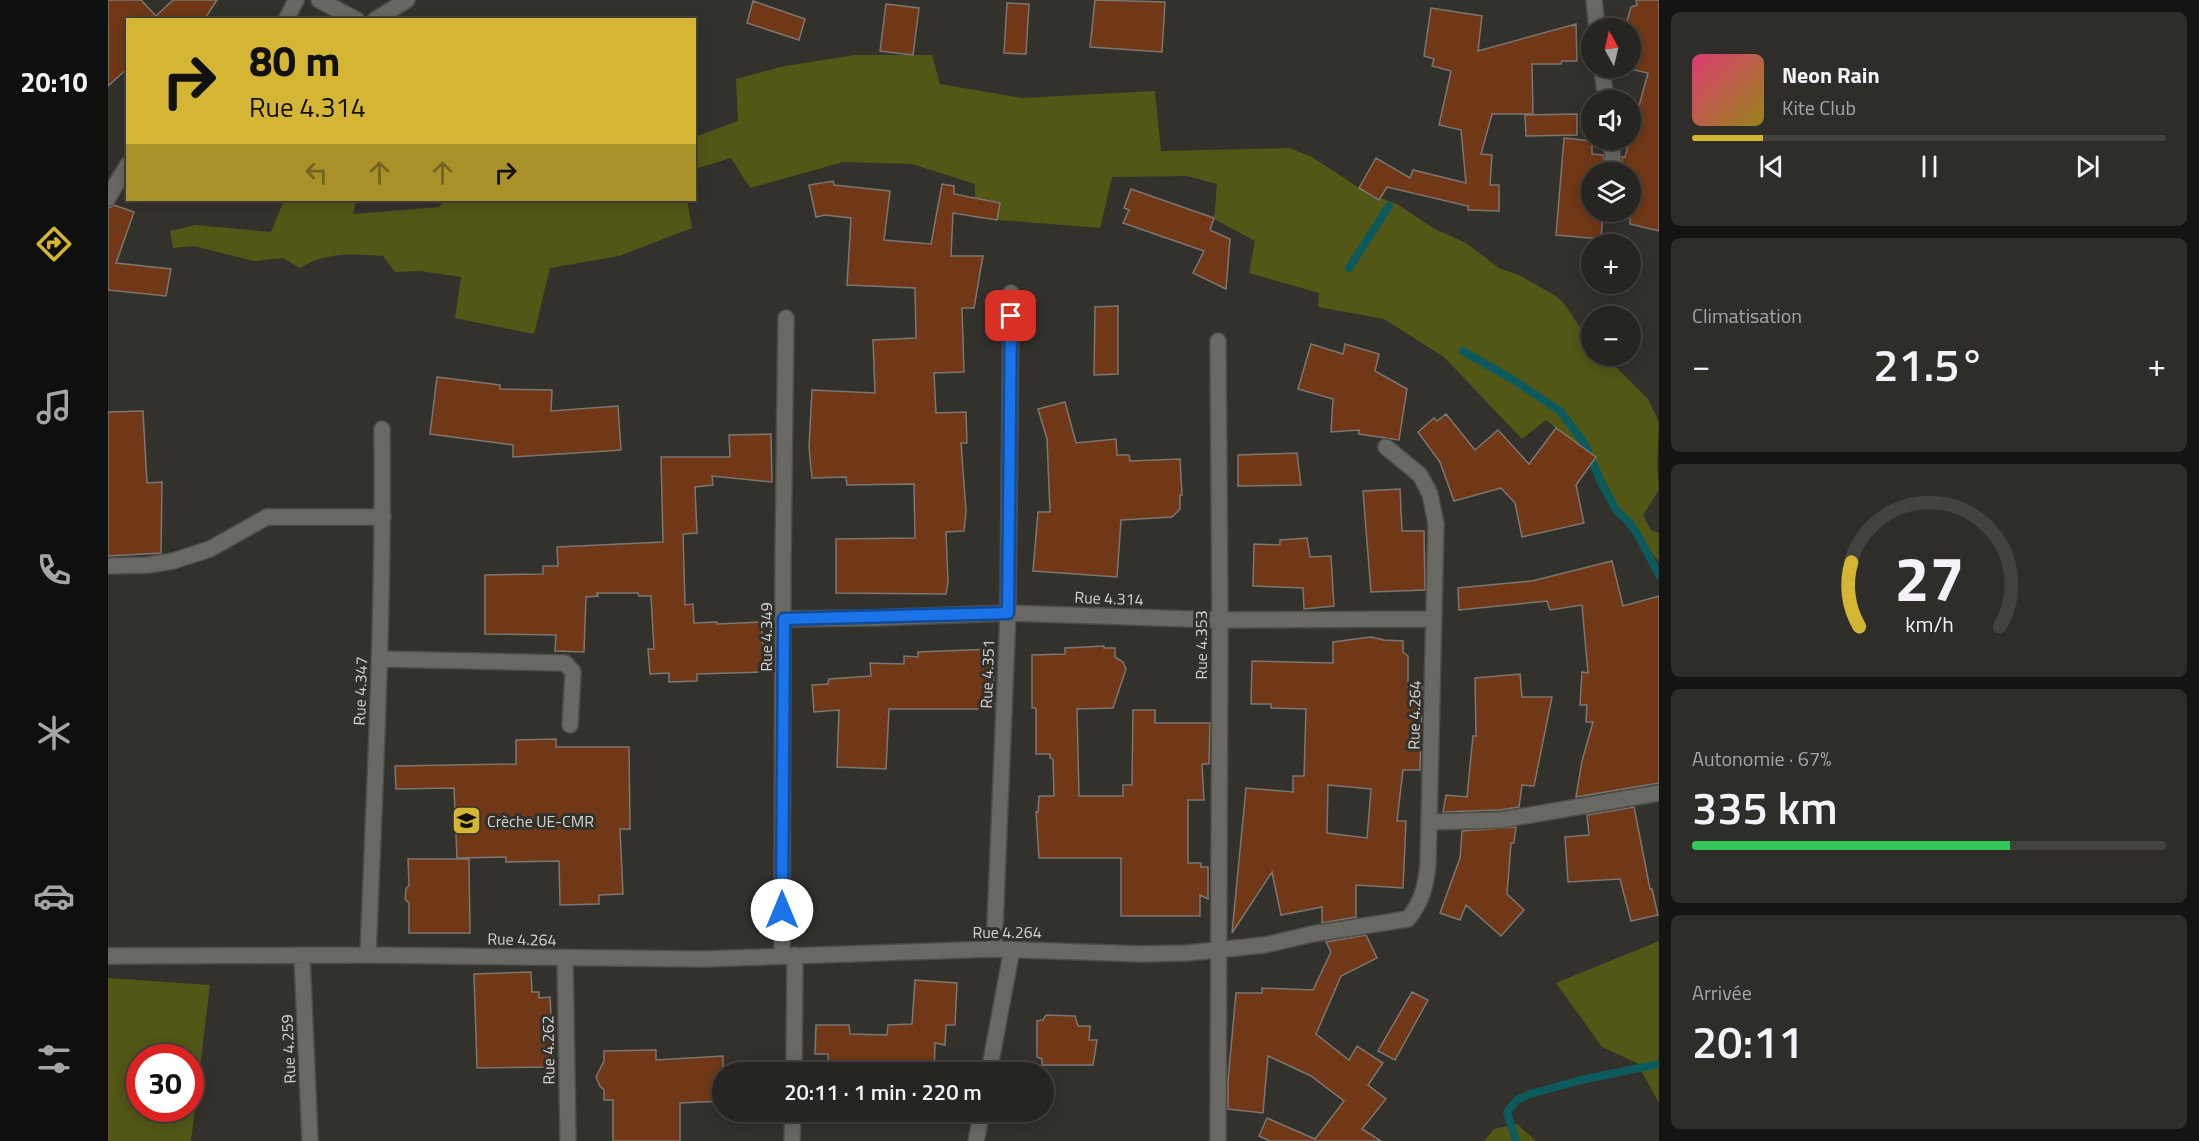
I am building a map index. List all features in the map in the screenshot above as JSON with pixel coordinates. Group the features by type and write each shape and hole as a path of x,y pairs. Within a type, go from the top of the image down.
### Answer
{"street":[{"path":"287,18 296,0"},
{"path":"319,0 353,18"},
{"path":"378,18 406,0"},
{"path":"1594,0 1596,18"},
{"path":"1612,150 1613,161"},
{"path":"108,198 126,167"},
{"name":"Rue 4.351","path":"994,949 1008,613 1011,293"},
{"name":"Rue 4.349","path":"786,318 784,619 789,955 794,1062"},
{"name":"Rue 4.353","path":"1218,341 1220,620 1218,1141"},
{"name":"Rue 4.347","path":"368,955 380,659 382,429"},
{"name":"Rue 4.264","path":"108,956 368,955 703,959 994,949 1141,954 1265,945 1312,934 1408,919 1417,907 1426,878 1436,524 1430,494 1420,475 1386,447"},
{"path":"108,566 148,565 173,561 210,549 267,517 383,517"},
{"name":"Rue 4.314","path":"784,619 1008,613 1220,620 1434,619"},
{"path":"380,659 565,663 573,672 570,724"},
{"path":"1429,822 1502,820 1659,793"},
{"path":"991,1062 1012,949"},
{"name":"Rue 4.259","path":"302,956 310,1141"},
{"name":"Rue 4.262","path":"565,958 568,1141"},
{"path":"792,1141 793,1122"},
{"path":"976,1141 980,1122"}],"green space":[{"path":"855,55 932,55 940,84 1022,98 1155,91 1161,151 1289,148 1312,157 1367,193 1397,204 1433,228 1466,243 1499,268 1521,276 1554,295 1563,302 1581,329 1581,366 1615,366 1648,399 1659,422 1657,465 1659,490 1643,515 1651,530 1659,533 1659,562 1620,511 1616,510 1590,457 1546,420 1522,439 1444,357 1384,319 1318,307 1319,293 1249,273 1255,241 1214,219 1217,184 1187,176 1112,177 1100,228 975,218 975,184 912,164 843,162 750,188 731,158 696,169 696,137 738,121 736,79 785,66"},
{"path":"284,201 356,201 353,214 439,207 443,201 687,201 692,228 619,256 550,268 534,334 455,318 461,277 420,271 395,272 383,256 351,254 330,256 300,268 283,258 254,261 194,246 173,248 170,231 195,225 271,232"},
{"path":"1659,941 1659,1103 1637,1063 1602,1047 1556,983"},
{"path":"108,978 210,985 203,1044 126,1044 126,1122 193,1122 191,1141 108,1141"},
{"path":"1517,1124 1536,1141 1484,1141 1494,1129"}],"building":[{"path":"108,0 141,0 156,16 173,0 217,0 205,18 126,18 126,70 108,86"},
{"path":"1095,0 1165,2 1162,52 1090,47"},
{"path":"1636,0 1659,0 1659,231 1630,224 1630,222 1641,222 1641,162 1622,162 1622,157 1625,157 1627,150 1641,150 1641,99 1648,73 1641,71 1641,18 1628,18 1631,7 1637,5"},
{"path":"753,1 805,19 799,40 747,23"},
{"path":"1007,3 1029,4 1026,54 1004,53"},
{"path":"886,4 919,8 913,55 880,51"},
{"path":"1431,8 1482,16 1478,51 1576,24 1577,61 1562,61 1561,64 1532,64 1533,114 1492,114 1481,154 1492,155 1490,185 1499,185 1499,211 1468,210 1468,206 1387,187 1379,200 1359,188 1376,158 1410,178 1413,170 1466,183 1461,130 1439,125 1451,71 1432,66 1434,59 1424,56"},
{"path":"1577,114 1577,135 1526,136 1525,115"},
{"path":"1564,138 1581,140 1581,150 1592,150 1592,154 1603,155 1604,162 1581,162 1581,222 1602,222 1601,234 1581,234 1581,237 1556,235"},
{"path":"833,181 834,185 890,191 884,240 931,244 942,184 954,186 954,194 1000,203 997,220 953,213 951,256 983,256 974,308 962,308 964,372 934,373 936,413 966,412 967,443 961,443 966,511 964,531 946,532 948,582 946,594 836,593 836,539 915,538 914,484 847,485 846,477 812,478 809,447 812,390 875,393 873,340 916,338 915,288 847,285 851,218 825,215 816,217 809,185"},
{"path":"1131,189 1214,218 1210,230 1230,239 1226,289 1193,273 1204,251 1123,223 1129,210 1124,208"},
{"path":"114,205 134,212 116,263 171,269 166,296 108,290 108,208"},
{"path":"1118,306 1118,374 1094,375 1095,307"},
{"path":"1311,344 1343,354 1345,344 1379,354 1375,371 1407,389 1399,440 1359,434 1359,430 1331,432 1333,399 1298,389"},
{"path":"437,377 500,385 500,389 552,390 551,411 618,406 621,450 513,457 513,445 430,434"},
{"path":"1065,402 1076,443 1116,439 1117,455 1129,455 1130,461 1180,459 1182,495 1180,495 1180,509 1172,517 1121,520 1117,577 1033,571 1038,512 1050,512 1047,439 1038,409"},
{"path":"143,411 147,483 162,482 161,553 108,556 108,412"},
{"path":"1446,414 1475,450 1498,430 1529,464 1556,428 1596,457 1576,485 1584,523 1522,537 1515,503 1501,488 1454,501 1440,462 1418,432 1434,418 1437,421"},
{"path":"771,434 772,482 712,476 713,485 695,487 697,533 683,534 685,605 693,604 694,623 761,622 765,672 697,674 697,681 669,682 669,673 650,674 648,649 654,649 651,596 639,596 638,593 597,593 598,596 586,597 584,652 555,651 556,635 485,634 485,575 543,574 543,566 558,566 557,547 663,542 661,457 730,457 729,435"},
{"path":"1297,453 1301,485 1238,486 1238,455"},
{"path":"1400,489 1402,531 1424,531 1425,590 1371,592 1363,491"},
{"path":"1307,538 1310,557 1331,556 1334,606 1304,609 1303,588 1253,586 1254,544 1280,545 1280,540"},
{"path":"1612,561 1623,606 1659,596 1659,783 1576,797 1582,761 1593,722 1586,722 1587,705 1580,705 1582,672 1588,673 1582,605 1550,610 1547,601 1459,610 1458,588 1532,581"},
{"path":"1371,637 1403,641 1403,652 1408,656 1408,687 1422,686 1420,770 1403,770 1397,821 1406,821 1403,888 1356,885 1356,917 1322,923 1322,907 1281,915 1272,872 1232,933 1246,788 1293,792 1293,776 1304,776 1306,709 1271,708 1271,704 1251,704 1252,661 1333,663 1333,642","holes":["1328,785 1371,789 1367,838 1327,833"]},
{"path":"1104,646 1104,648 1115,648 1115,657 1123,662 1126,669 1113,708 1077,709 1079,796 1123,796 1123,785 1132,785 1133,710 1155,710 1155,723 1210,723 1209,764 1202,764 1204,800 1188,800 1188,863 1201,863 1201,867 1208,867 1208,899 1200,895 1200,916 1121,916 1121,858 1039,858 1036,812 1038,812 1039,796 1054,796 1053,759 1050,758 1050,754 1036,754 1036,708 1032,708 1032,655 1065,654 1065,648"},
{"path":"993,649 994,709 889,709 886,769 837,767 839,710 814,712 812,685 828,684 829,679 871,676 870,663 904,664 904,656 918,657 918,652"},
{"path":"1520,674 1522,697 1552,697 1534,786 1522,785 1519,807 1443,812 1446,795 1467,797 1473,736 1476,736 1475,678"},
{"path":"556,739 556,747 629,747 630,829 620,829 623,894 599,895 599,904 560,905 559,861 506,862 506,857 457,858 454,788 396,789 395,766 516,764 516,740"},
{"path":"1634,807 1650,889 1652,889 1658,915 1631,921 1620,879 1568,882 1565,837 1589,835 1587,815"},
{"path":"1516,827 1514,843 1511,843 1507,894 1524,910 1501,936 1466,905 1460,920 1440,913 1460,858 1462,831"},
{"path":"408,859 469,859 470,933 409,933 409,903 405,899 409,885"},
{"path":"1366,935 1377,958 1341,976 1316,1034 1349,1060 1357,1046 1383,1063 1368,1085 1386,1099 1362,1129 1381,1141 1270,1141 1259,1136 1267,1118 1315,1139 1344,1101 1311,1076 1268,1056 1263,1113 1228,1109 1228,1080 1236,993 1262,993 1262,988 1313,990 1331,952 1326,942"},
{"path":"531,972 532,992 539,992 539,998 550,997 554,1067 477,1068 474,974"},
{"path":"915,980 957,983 955,1025 946,1025 945,1045 935,1043 934,1062 828,1062 828,1054 815,1054 816,1025 849,1025 850,1034 887,1035 888,1025 912,1024"},
{"path":"1412,992 1428,1000 1395,1060 1378,1051"},
{"path":"1046,1015 1075,1016 1078,1026 1090,1026 1089,1040 1097,1040 1093,1065 1054,1065 1054,1062 1042,1062 1042,1059 1037,1057 1037,1021 1043,1020"},
{"path":"656,1050 656,1060 723,1056 723,1062 712,1062 712,1102 680,1103 680,1141 613,1141 613,1100 604,1100 604,1090 596,1077 604,1061 604,1051"}],"waterway":[{"path":"1349,268 1389,206"},
{"path":"1463,351 1515,381 1560,411 1585,444 1616,510 1638,535 1659,575"},
{"path":"1516,1141 1507,1112 1517,1100 1530,1094 1581,1080 1659,1064"}],"place":[{"name":"Crèche UE-CMR","path":"466,821"}],"route":[{"path":"782,910 784,619 1008,613 1011,316"}]}
